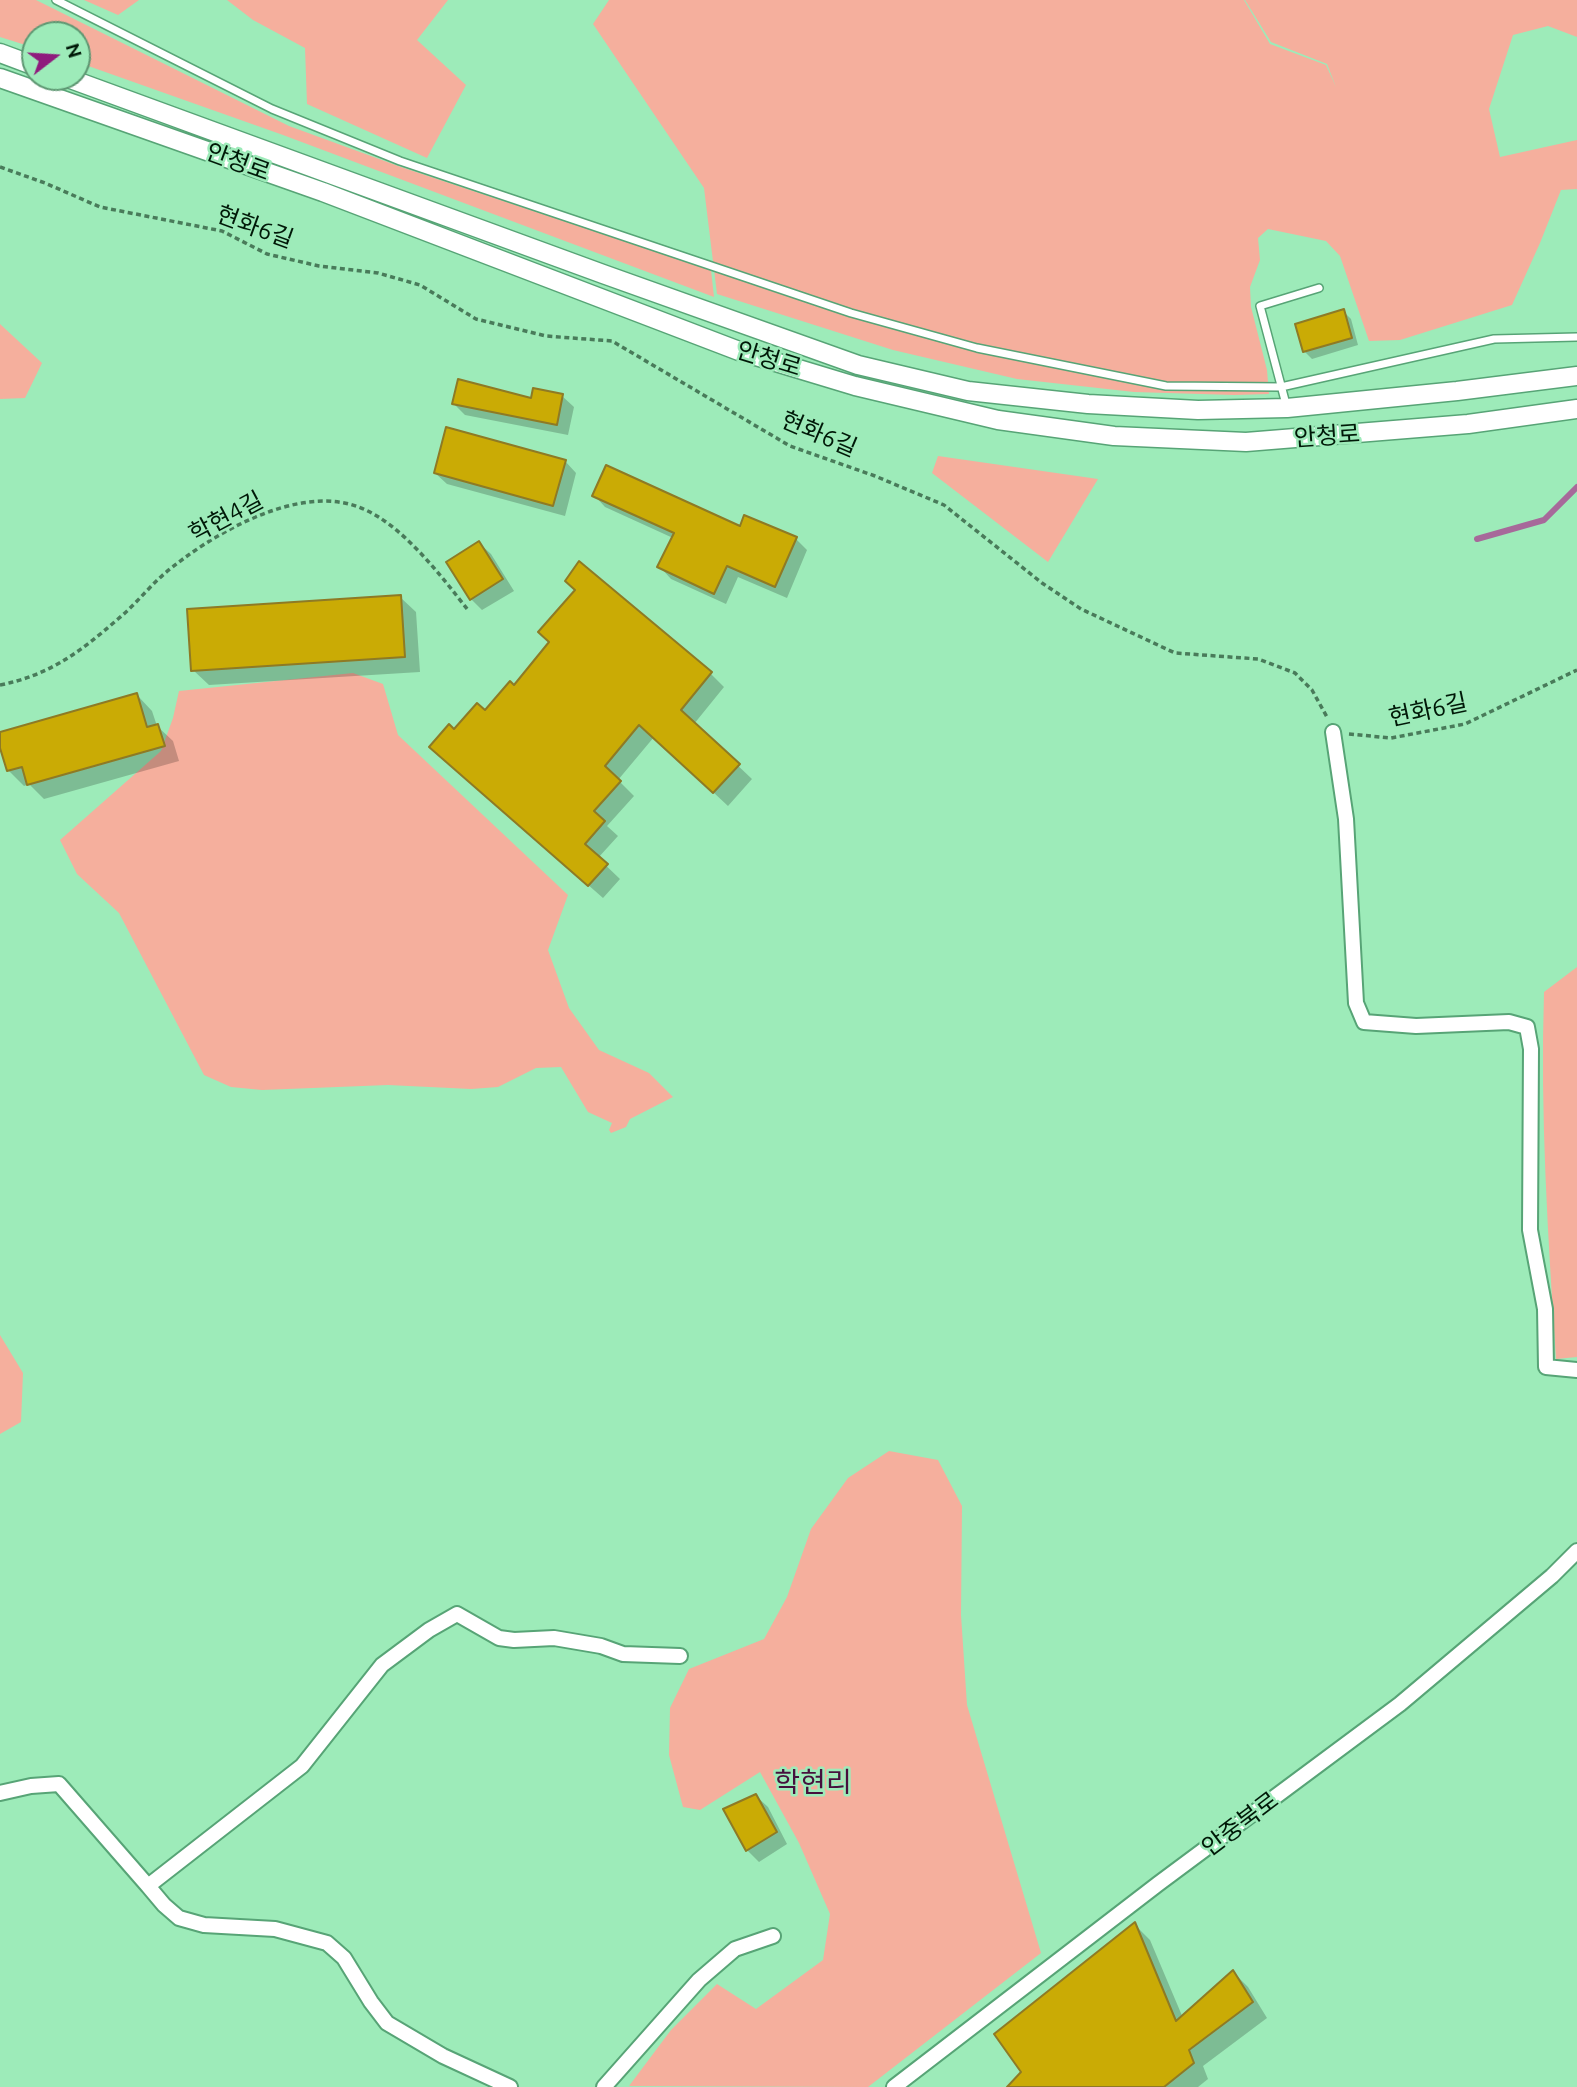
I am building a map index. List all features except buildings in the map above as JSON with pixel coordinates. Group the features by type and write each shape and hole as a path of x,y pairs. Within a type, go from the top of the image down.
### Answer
{"street":[{"path":"0,53 21,61"},
{"name":"안청로","path":"0,78 323,192 738,351 855,386 998,419 1114,436 1246,442 1468,424 1577,409"},
{"name":"안청로","path":"91,87 858,365 968,391 1088,404 1198,410 1287,408 1577,376"},
{"path":"1333,732 1346,819 1356,1003 1364,1022 1416,1026 1509,1022 1527,1027 1531,1049 1530,1230 1545,1309 1546,1367 1577,1370"},
{"name":"안중북로","path":"894,2087 1158,1884 1400,1704 1576,1553"},
{"path":"148,1886 302,1766 382,1665 429,1630 457,1614 499,1638 554,1638 601,1646 624,1654 680,1656"},
{"path":"0,1793 31,1786 60,1784 164,1905 179,1918 204,1926 275,1928 327,1943 344,1958 387,2023 443,2056 510,2087"},
{"path":"604,2087 699,1980 735,1949 772,1936"}],"lane":[{"path":"56,0 272,109 400,161 851,313 977,348 1166,386 1281,387 1494,339 1577,337"},
{"path":"1287,408 1260,306 1320,288"}],"path":[{"name":"현화6길","path":"0,167 46,183 100,207 222,231 267,254 319,266 378,273 420,285 476,319 546,336 612,341 790,446 875,476 944,505 1042,583 1081,608 1175,653 1258,659 1295,673 1312,690 1333,732 1391,738 1465,724 1577,670"},
{"name":"학현4길","path":"0,685 21,681 59,665 119,618 164,574 210,541 289,504 327,501 360,507 386,522 418,552 468,610"}],"shaded area":[{"path":"0,0 36,0 78,21 21,21 21,44 0,37"},
{"path":"84,0 139,0 118,15"},
{"path":"227,0 448,0 417,40 466,85 427,158 307,104 305,48 253,20"},
{"path":"609,0 1244,0 1270,44 1326,65 1336,87 1327,64 1271,42 1245,0 1577,0 1577,37 1548,26 1513,35 1489,109 1500,157 1577,140 1577,189 1561,190 1512,305 1400,340 1369,341 1340,256 1326,241 1268,229 1258,238 1260,260 1250,287 1251,307 1267,370 1269,394 1134,392 1017,379 893,350 717,294 704,188 593,24"},
{"path":"91,27 289,126 401,167 711,270 714,297 283,135 91,67"},
{"path":"0,324 42,363 25,398 0,399"},
{"path":"938,456 1098,479 1048,562 932,473"},
{"path":"353,673 383,684 398,735 568,895 548,950 569,1008 599,1050 649,1073 673,1097 630,1119 626,1127 611,1133 609,1130 612,1123 588,1112 561,1067 536,1068 498,1087 471,1089 388,1085 262,1090 231,1087 204,1075 119,913 77,874 60,840 161,751 179,691"},
{"path":"1577,967 1577,1357 1556,1359 1544,1130 1544,992"},
{"path":"0,1335 23,1373 21,1422 0,1434"},
{"path":"889,1451 938,1460 962,1506 961,1615 967,1705 1041,1953 868,2087 629,2086 671,2030 717,1984 756,2009 823,1960 830,1914 799,1843 760,1772 700,1810 683,1807 669,1755 670,1708 689,1669 764,1639 787,1597 811,1529 848,1478"}],"waterway":[{"path":"1477,539 1544,520 1577,487"}],"district":[{"name":"학현리","path":"813,1783"}]}
